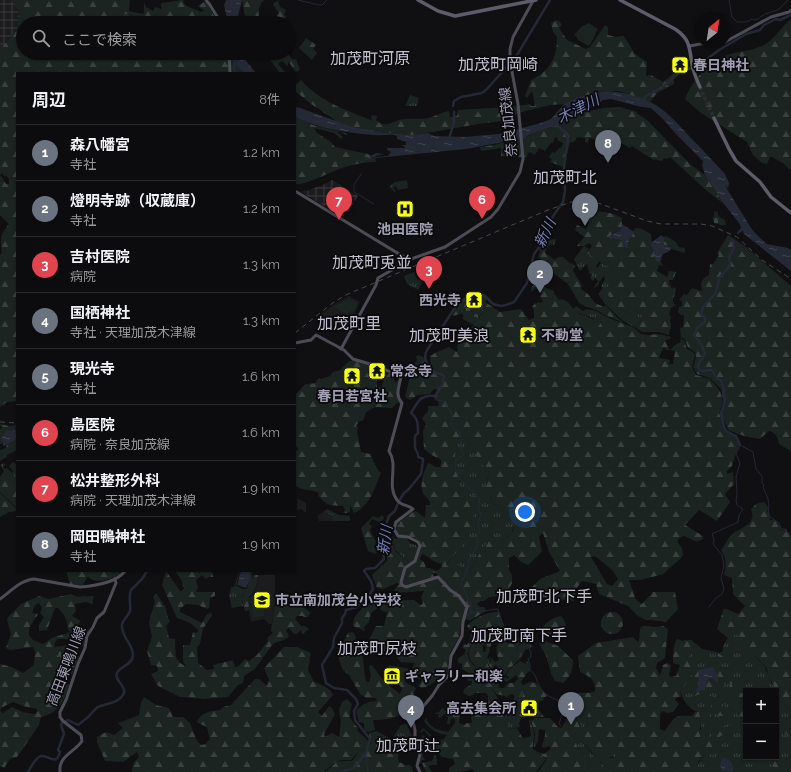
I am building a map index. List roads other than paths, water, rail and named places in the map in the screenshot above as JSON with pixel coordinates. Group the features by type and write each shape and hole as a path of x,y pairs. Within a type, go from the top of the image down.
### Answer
{"highway":[{"path":"418,0 438,11 455,16 534,0"},
{"path":"620,0 675,29 686,38 690,46 692,63 700,87"},
{"path":"714,118 736,161 762,184 771,197 791,213"}],"main road":[{"path":"206,0 217,16"},
{"name":"奈良加茂線","path":"341,349 376,286 377,279 409,260 445,246 491,217 498,209 520,172 523,164 523,158 517,94 510,62 510,49 513,37 534,0"},
{"path":"731,39 771,17 789,12 791,10"},
{"path":"690,46 695,45"},
{"path":"229,60 230,72"},
{"path":"296,192 409,260"},
{"path":"296,343 311,340 316,335 341,349 353,359 388,371 395,371 401,376 398,394 399,400 402,403 390,451 394,474 392,486 398,501 413,509 396,522 394,529 398,536 412,538 420,545 414,562 406,567 403,572 401,579 402,584 406,587 438,577 449,589 459,596 467,607 463,622 462,636 451,656 449,675 438,686 413,720 415,737 420,754 417,766 420,772"},
{"path":"0,599 23,582 31,579 80,587 93,585 115,578 124,572"},
{"name":"高田東鳴川線","path":"60,772 60,764 62,761 82,741 81,735 60,717 60,712 68,696 85,648 87,636 97,618 108,605 116,583 115,578"}],"water":[{"path":"226,0 242,0 238,16 226,16 224,5"},
{"path":"236,60 245,60 255,72 243,72 237,66"},
{"name":"木津川","path":"606,91 625,93 654,104 664,111 725,174 729,183 728,189 726,184 727,189 756,234 767,244 788,248 791,250 791,271 744,234 739,223 724,204 705,175 702,165 703,161 651,108 641,107 611,99 603,100 561,124 533,133 524,138 466,149 376,158 373,157 370,159 367,158 376,153 384,154 375,156 376,157 388,156 391,152 387,150 387,148 405,148 402,145 406,145 406,142 397,139 397,136 394,135 344,132 314,125 296,117 297,107 353,127 385,133 413,135 428,133 434,136 464,137 499,134 541,123 551,119 564,104 577,97"},
{"path":"622,224 634,232 627,248 622,246 623,243 619,240 608,238 621,229"},
{"path":"661,235 664,237 664,245 670,247 671,249 663,254 660,262 657,262 653,248 650,244"},
{"path":"15,428 16,440 4,446 2,437 6,431 11,431"},
{"path":"241,572 250,572 250,580 246,588 237,585"},
{"path":"713,667 718,676 718,682 709,677 704,691 701,690 697,693 696,691 699,677 698,670"},
{"path":"722,758 727,759 733,764 733,772 722,771 720,765"}],"waterway":[{"path":"298,0 319,5 322,5 327,0"},
{"path":"453,106 454,101 461,97 482,93 487,89 517,55 550,0"},
{"path":"729,0 732,17 737,22 747,22 752,19 756,20 759,18"},
{"path":"765,14 778,10 788,0"},
{"path":"760,17 764,15"},
{"path":"643,101 646,96 664,86 680,72 699,65 719,50 746,34 760,30 764,25 776,19 780,20 791,15"},
{"path":"234,72 235,60"},
{"path":"449,139 454,122 454,112"},
{"name":"新川","path":"399,501 421,474 423,461 423,459 418,457 415,448 415,436 418,433 418,424 415,417 411,413 420,400 426,396 435,396 443,383 444,376 435,373 426,362 425,356 427,350 456,306 473,294 478,293 485,296 493,304 501,306 514,302 527,283 534,254 544,241 553,216 563,202 565,191 564,167 568,139 565,132 555,124"},
{"path":"360,162 369,158"},
{"path":"361,174 354,185 354,192 374,204"},
{"path":"738,233 743,228"},
{"path":"733,241 734,247 729,258 730,266 720,277 715,294 703,307 701,314 705,318 705,322 697,328 694,335 701,344 705,353 698,365 698,368 702,371 712,370 723,385 725,401 721,413 724,427 726,431 736,436 740,445"},
{"path":"434,396 436,400 443,401 453,415 451,425 460,433 462,446 461,450 464,454 455,461 456,469 460,479 467,487 474,491 475,495 479,498 480,504 478,508 481,513 478,524 480,531 477,537 478,545 469,560 467,571 461,584 471,605 470,613 498,609 504,627 512,632 515,638 526,642 531,653 531,657 528,659 530,670 535,675 540,688 550,697 563,705 564,708 559,724 561,726"},
{"path":"709,607 715,599 722,594 724,589 721,578 724,565 722,555 713,544 714,540 712,534 738,522 739,516 743,509 737,505 736,500 736,477 740,463 736,454 740,445 753,452 756,469 762,476 763,487 769,501 768,510 770,517 779,523 781,528 786,530 791,536"},
{"name":"新川","path":"341,772 354,768 366,753 370,739 355,720 354,711 358,704 356,699 347,690 334,688 326,683 322,665 333,647 334,638 342,623 342,618 346,610 357,607 362,600 370,595 373,589 371,581 364,571 366,569 375,568 384,559 382,537 389,516 395,511 398,503"},
{"path":"28,772 33,763 41,756 54,760 56,759 60,752 58,750 64,734 61,725 62,723 68,720 78,725 96,708 116,701 122,697 124,690 117,678 117,673 132,659 133,656 132,648 124,635 122,625 130,611 131,590 142,579 146,572"},
{"path":"366,753 368,772"}],"tunnel":[{"path":"700,87 714,118"}],"railway":[{"path":"296,332 334,302 348,294 548,210 571,202 588,201 601,204 647,221 661,224 701,224 712,226 737,237 762,260 791,279"},
{"path":"0,422 16,423"}],"place":[{"name":"春日神社","path":"680,65"},
{"name":"岡田鴨神社","path":"608,163"},
{"name":"池田医院","path":"405,209"},
{"name":"島医院","path":"482,219"},
{"name":"松井整形外科","path":"339,220"},
{"name":"現光寺","path":"585,226"},
{"name":"吉村医院","path":"429,289"},
{"name":"燈明寺跡（収蔵庫）","path":"540,293"},
{"name":"西光寺","path":"474,300"},
{"name":"不動堂","path":"528,335"},
{"name":"常念寺","path":"377,371"},
{"name":"春日若宮社","path":"352,376"},
{"name":"市立南加茂台小学校","path":"262,600"},
{"name":"ギャラリー和楽","path":"392,676"},
{"name":"高去集会所","path":"529,708"},
{"name":"森八幡宮","path":"571,725"},
{"name":"国栖神社","path":"411,728"}],"district":[{"name":"加茂町河原","path":"370,58"},
{"name":"加茂町岡崎","path":"498,64"},
{"name":"加茂町北","path":"565,177"},
{"name":"加茂町兎並","path":"372,262"},
{"name":"加茂町里","path":"349,323"},
{"name":"加茂町美浪","path":"449,335"},
{"name":"加茂町北下手","path":"544,596"},
{"name":"加茂町南下手","path":"519,635"},
{"name":"加茂町尻枝","path":"377,648"},
{"name":"加茂町辻","path":"408,745"}]}
